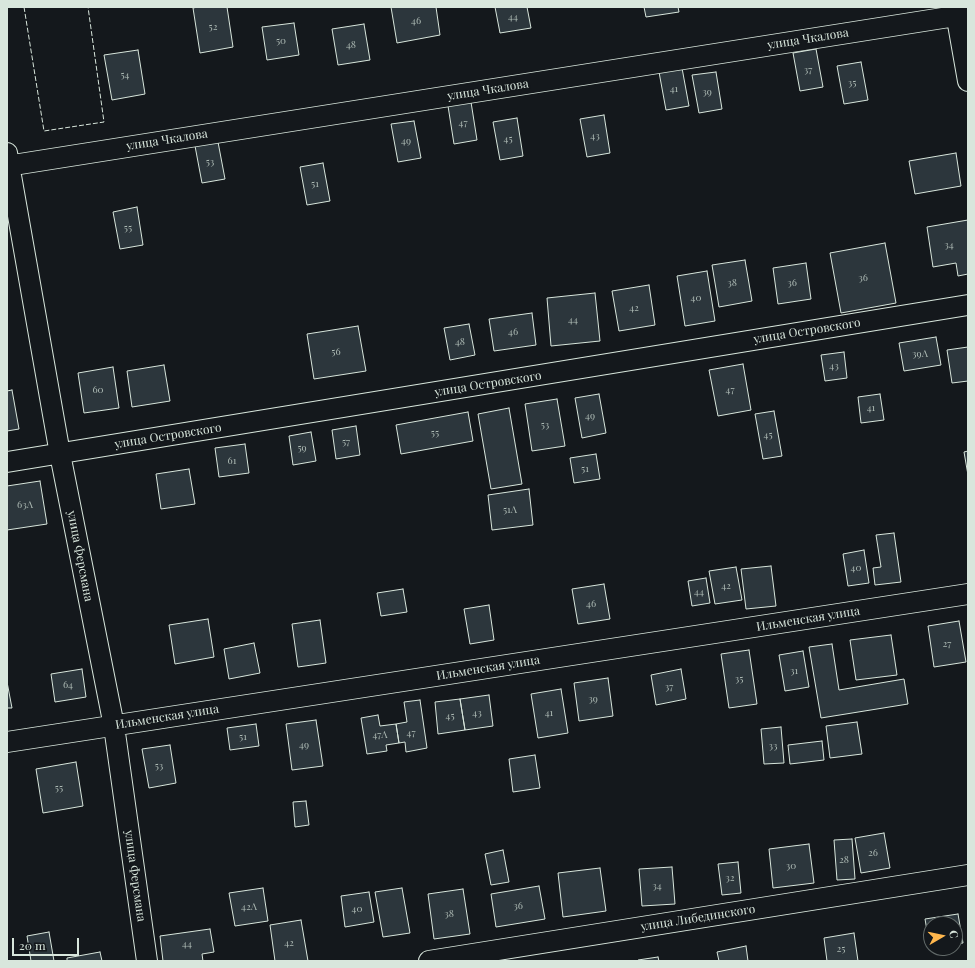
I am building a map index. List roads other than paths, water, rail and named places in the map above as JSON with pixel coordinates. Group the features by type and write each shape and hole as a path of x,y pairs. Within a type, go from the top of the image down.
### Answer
{"street":[{"path":"960,12 968,80"},
{"name":"улица Чкалова","path":"8,161 960,12"},
{"name":"улица Ферсмана","path":"8,161 60,454 114,726 147,961"},
{"name":"улица Островского","path":"7,462 968,305"},
{"name":"Ильменская улица","path":"7,742 968,594"},
{"name":"улица Либединского","path":"429,961 968,875"}]}
